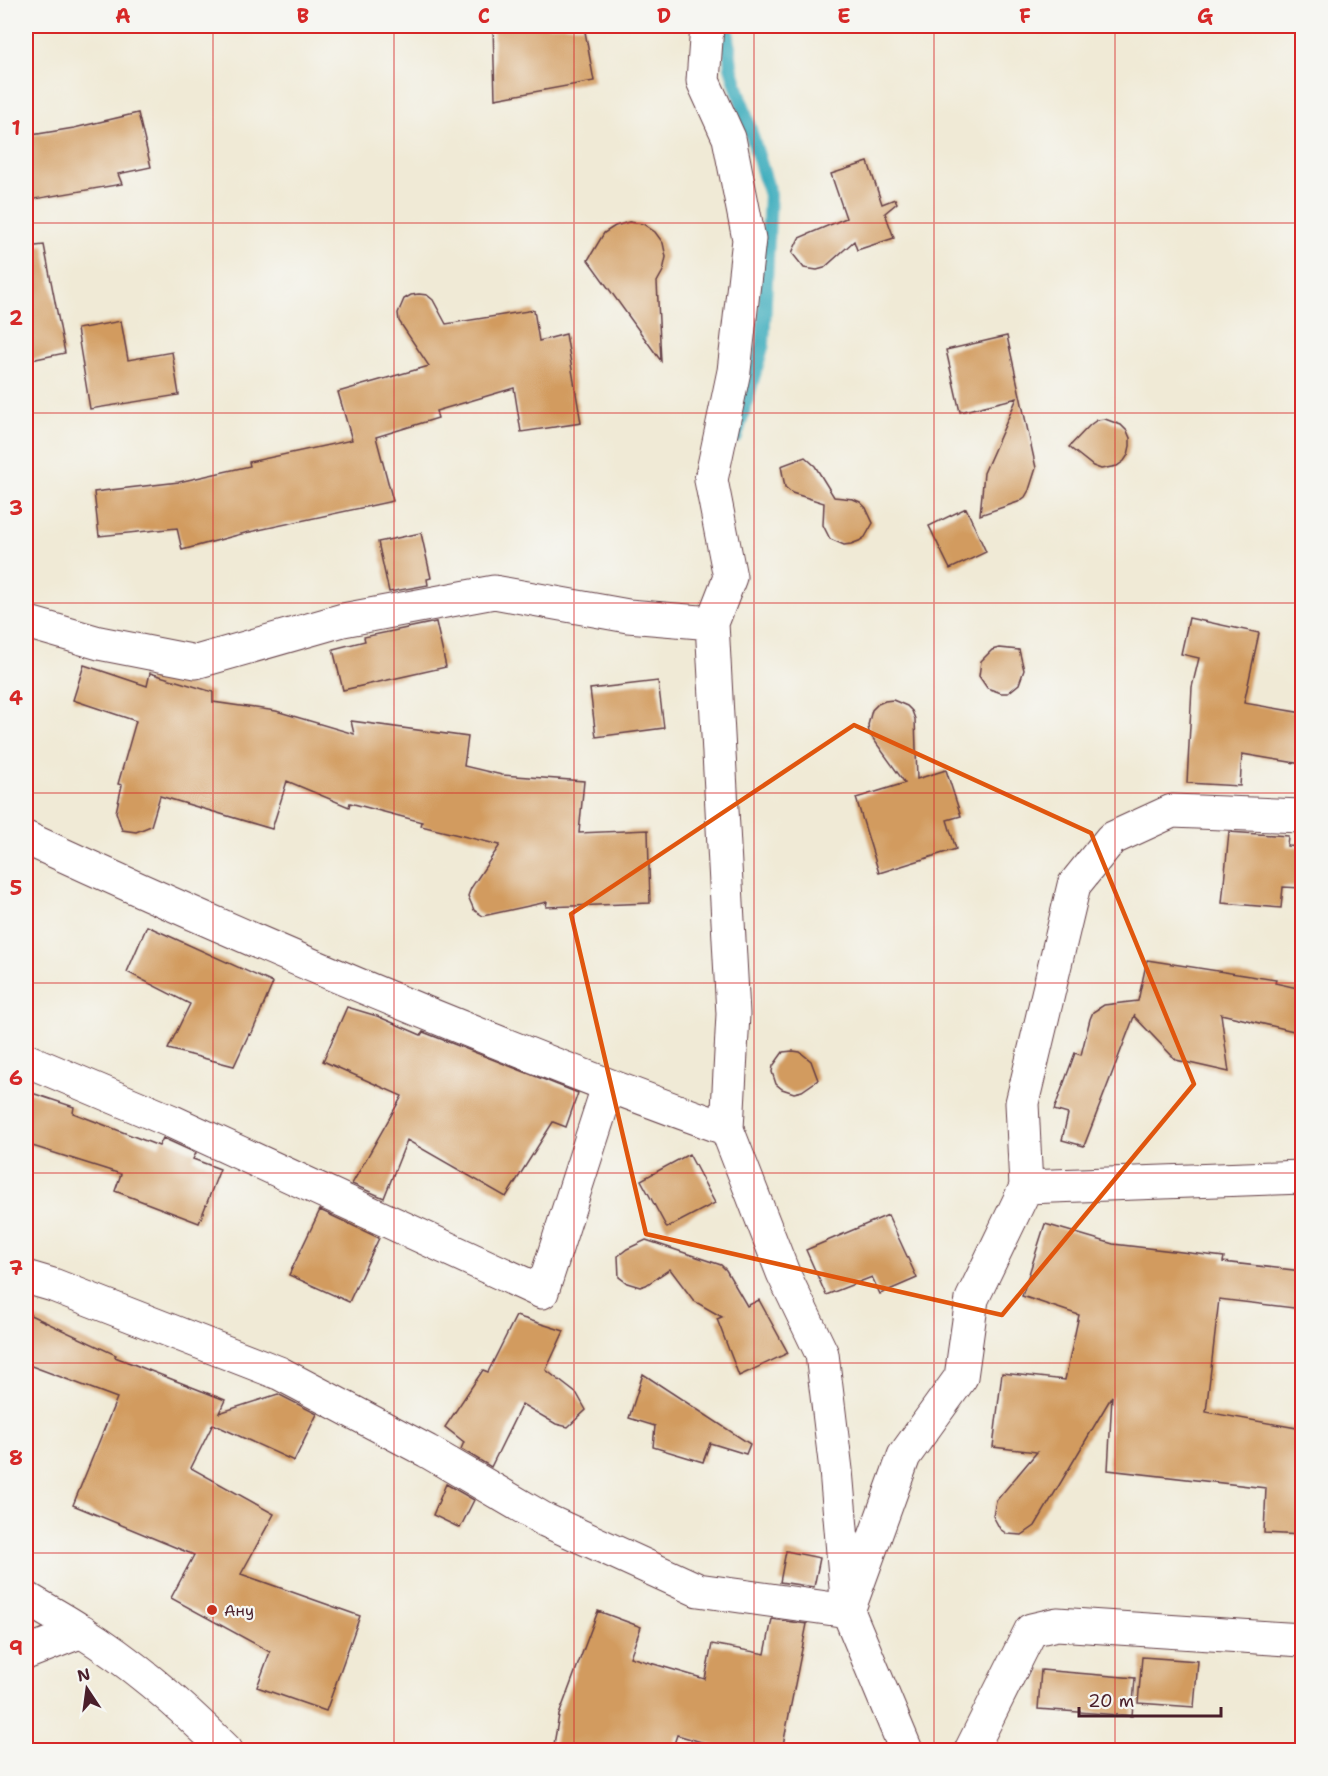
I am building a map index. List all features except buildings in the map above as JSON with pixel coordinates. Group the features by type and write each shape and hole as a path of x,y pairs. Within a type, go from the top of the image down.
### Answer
{"street":[{"path":"707,26 703,81 729,138 749,239 734,371 711,480 730,577 712,623 733,1014 727,1129 783,1273 822,1354 833,1441 848,1611 906,1750"},
{"path":"26,622 99,644 196,662 343,620 494,592 628,616 712,623"},
{"path":"848,1611 904,1456 961,1377 972,1299 1026,1187 1022,1102 1074,885 1111,838 1172,811 1302,816"},
{"path":"26,838 249,940 608,1087 727,1129"},
{"path":"26,1060 173,1122 542,1292 608,1087"},
{"path":"1026,1187 1302,1178"},
{"path":"26,1277 53,1285 279,1373 417,1446 545,1520 698,1590 848,1611"},
{"path":"26,1598 82,1631 134,1669 180,1706 226,1750"},
{"path":"971,1750 1031,1630 1057,1624 1302,1640"},
{"path":"26,1653 82,1631"}],"highlighted area":[{"path":"854,725 1091,833 1194,1084 1002,1315 646,1234 571,914"}],"waterway":[{"path":"727,26 731,67 770,195 763,344 736,436"}],"place":[{"name":"Ану","path":"212,1610"}]}
